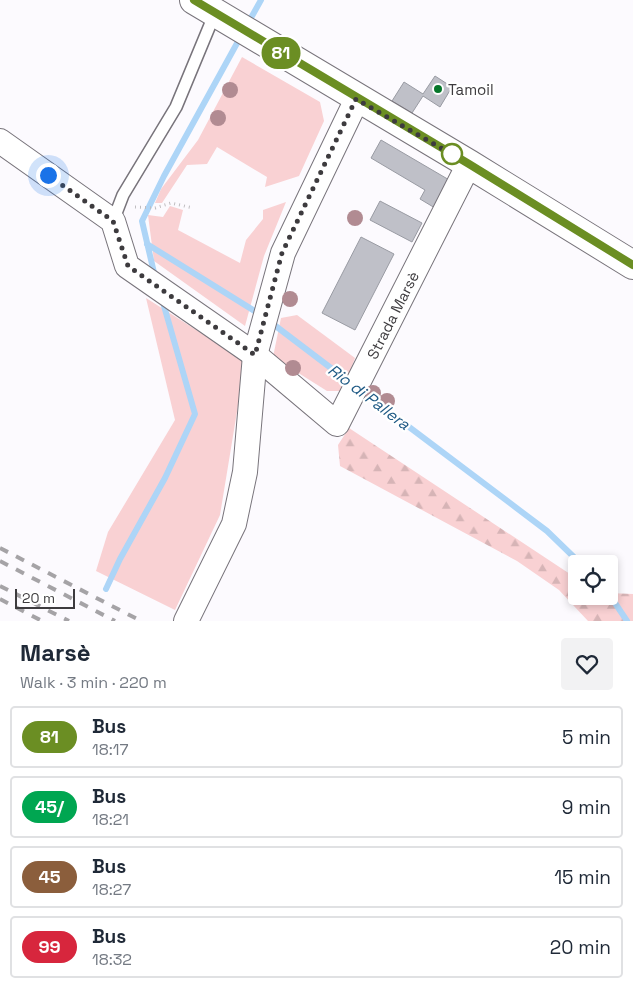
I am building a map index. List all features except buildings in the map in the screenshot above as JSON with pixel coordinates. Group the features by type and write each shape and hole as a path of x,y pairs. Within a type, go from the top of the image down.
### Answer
{"main road":[{"path":"211,11 356,99 469,164 633,265"}],"street":[{"path":"186,621 234,524 245,472 258,346 282,253 356,99"},
{"path":"0,141 122,214 128,266 174,298 258,346"},
{"name":"Strada Marsè","path":"258,346 336,424 469,164"}],"lane":[{"path":"122,214 123,195 176,107 211,11"}],"path":[{"path":"122,214 171,203 193,208"}],"green space":[{"path":"242,57 320,102 324,121 299,176 265,187 267,177 217,147 207,164 187,165 162,203 155,203 161,189 198,140"},
{"path":"286,202 264,256 245,326 154,261 148,215 163,217 170,206 183,210 178,230 240,263 246,240 263,219 263,210"},
{"path":"146,298 245,363 220,515 175,610 96,571 108,532 175,420"},
{"path":"297,315 355,358 343,391 327,391 273,357 281,318"},
{"path":"349,428 568,573 568,600 559,590 517,561 340,466 338,445"},
{"path":"618,593 633,594 633,621 588,621 573,605 618,605"}],"waterway":[{"name":"Rio di Pallera","path":"247,25 261,0"},
{"name":"Rio di Pallera","path":"155,277 142,221 164,176 241,36"},
{"name":"Rio di Pallera","path":"147,244 261,315"},
{"name":"Rio di Pallera","path":"106,589 120,559 165,478 195,414 162,299"},
{"name":"Rio di Pallera","path":"269,321 352,384"},
{"name":"Rio di Pallera","path":"360,390 547,531 572,555"},
{"name":"Rio di Pallera","path":"616,605 627,621"}],"railway":[{"path":"0,548 141,621"},
{"path":"0,561 115,621"},
{"path":"0,586 69,621"},
{"path":"0,599 42,621"}],"bus line":[{"name":"81","path":"194,0 356,99 469,164 633,265"}],"place":[{"name":"Tamoil","path":"438,89"}],"route":[{"path":"48,175 113,221 128,266 255,355 282,253 356,99 455,156 452,154"}]}
